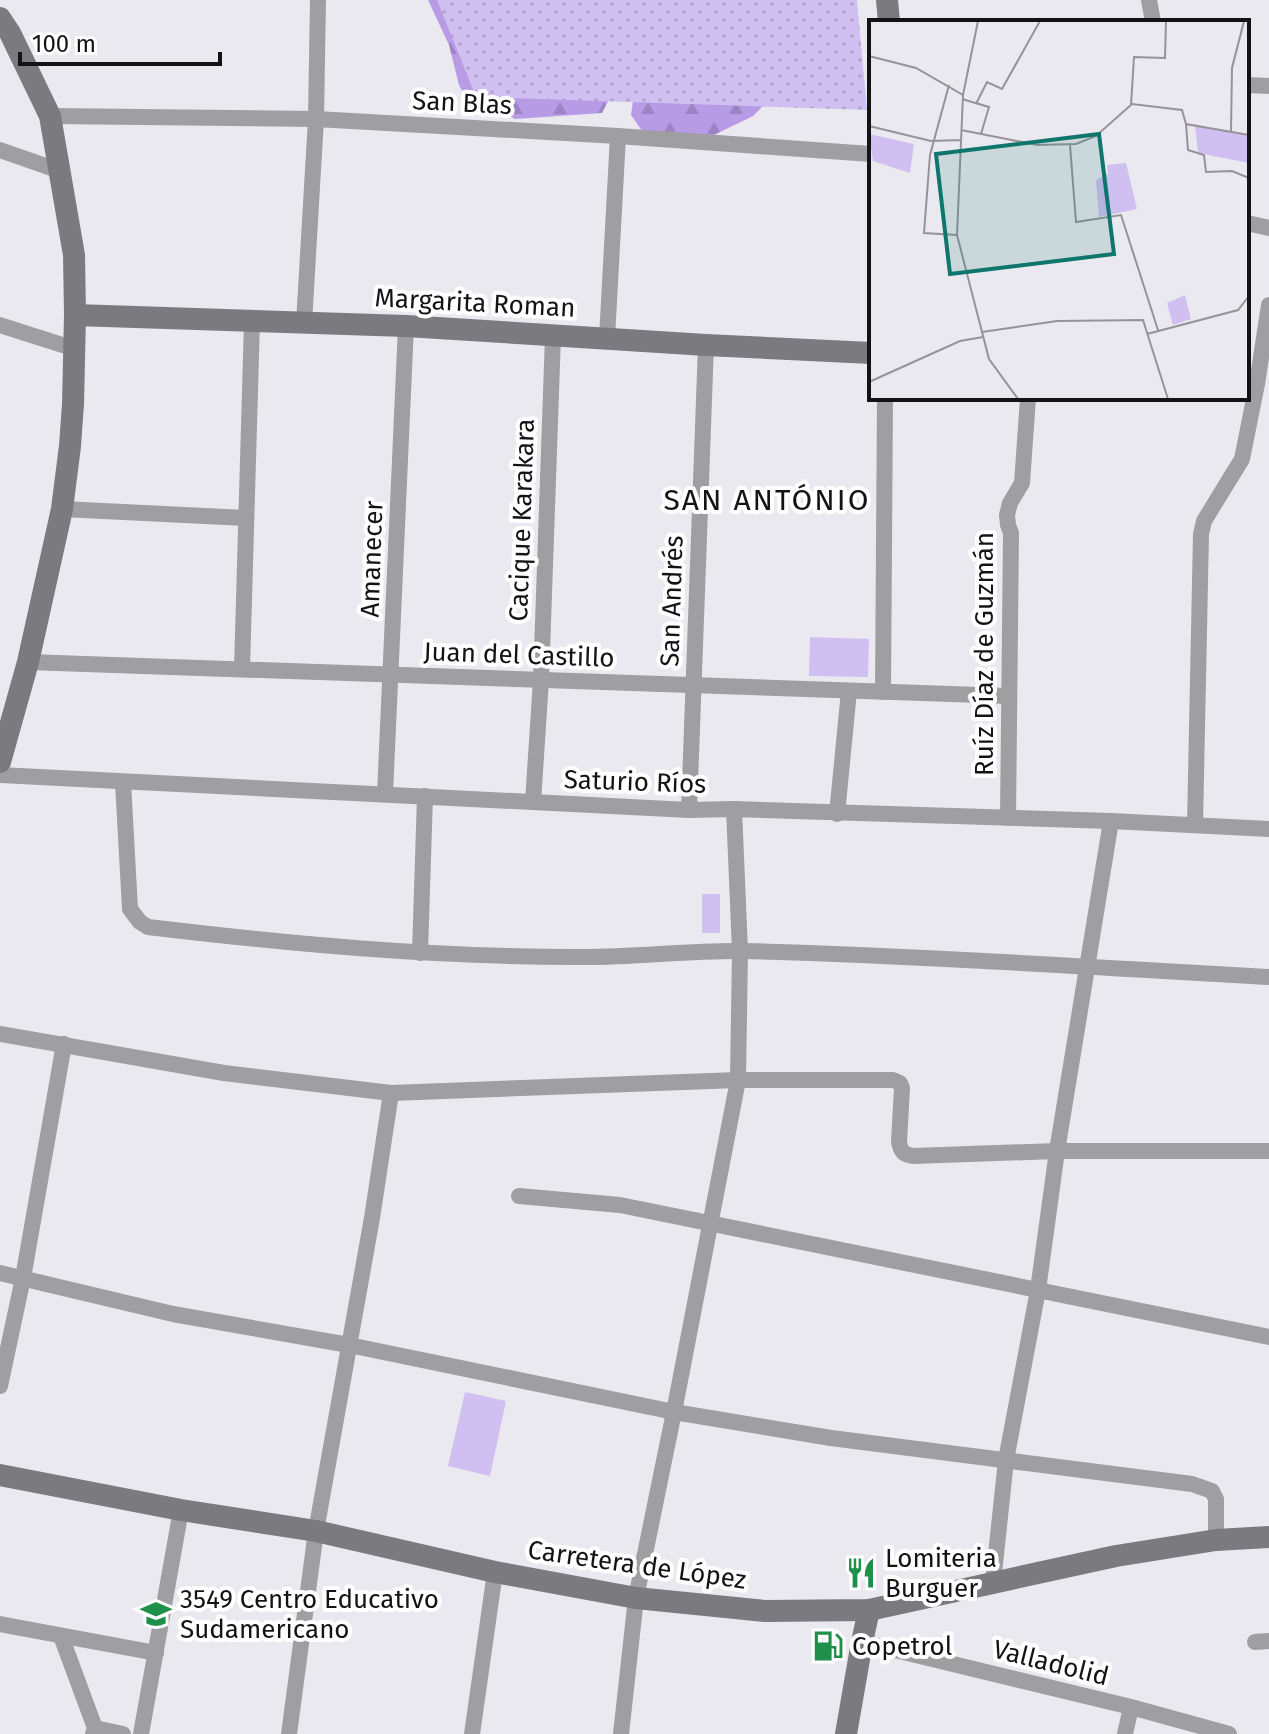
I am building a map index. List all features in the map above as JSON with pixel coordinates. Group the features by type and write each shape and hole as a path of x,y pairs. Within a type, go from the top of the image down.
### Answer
{"main road":[{"path":"887,0 889,20"},
{"path":"0,18 50,116 74,255 75,315 71,432 62,509 28,662 0,762"},
{"name":"Margarita Roman","path":"75,315 406,326 869,353"},
{"name":"Carretera de López","path":"0,1475 181,1510 316,1531 495,1572 636,1598 765,1611 869,1610 1116,1556 1216,1540 1269,1537"},
{"path":"846,1734 869,1610"}],"street":[{"path":"304,323 316,119 318,0"},
{"path":"1149,0 1153,20"},
{"path":"1249,85 1269,86"},
{"name":"San Blas","path":"50,116 316,119 869,154"},
{"path":"607,338 618,136"},
{"path":"0,150 60,171"},
{"path":"1249,223 1269,228"},
{"path":"1195,825 1201,534 1204,521 1242,459 1258,384 1269,305"},
{"path":"242,669 252,321"},
{"path":"0,325 75,349"},
{"name":"Amanecer","path":"385,794 406,326"},
{"name":"Cacique Karakara","path":"533,802 541,680 553,336"},
{"name":"San Andrés","path":"689,810 706,345"},
{"path":"883,692 885,400"},
{"name":"Ruíz Díaz de Guzmán","path":"1008,818 1011,533 1007,515 1022,483 1028,400"},
{"path":"62,509 246,518"},
{"name":"Juan del Castillo","path":"28,662 1009,696"},
{"path":"837,814 849,691"},
{"name":"Saturio Ríos","path":"0,775 689,810 1111,821 1269,829"},
{"path":"123,782 130,909 148,927 288,943 420,953 577,957 740,951 1269,977"},
{"path":"420,953 425,796"},
{"path":"621,1734 636,1598 738,1080 740,951 734,809"},
{"path":"993,1583 1006,1460 1038,1290 1057,1151 1111,821"},
{"path":"0,1034 224,1073 391,1093 738,1080 897,1081 902,1088 899,1142 905,1155 1269,1151"},
{"path":"0,1386 23,1278 64,1044"},
{"path":"289,1734 316,1531 391,1093"},
{"path":"519,1196 620,1205 1269,1337"},
{"path":"0,1273 173,1314 349,1345 674,1412 831,1438 1203,1487 1212,1491 1216,1499 1216,1540"},
{"path":"141,1734 181,1510"},
{"path":"472,1734 495,1572"},
{"path":"0,1624 156,1653"},
{"path":"61,1636 94,1731 123,1734"},
{"name":"Valladolid","path":"862,1642 1229,1734"},
{"path":"1125,1734 1131,1707"}],"green space":[{"path":"428,0 485,0 624,70 602,113 515,119 476,98 466,98 459,85 449,45"},
{"path":"634,94 769,100 753,116 712,136 645,135 631,115"}],"shaded area":[{"path":"437,0 857,0 867,110 476,97"},
{"path":"810,637 869,639 868,677 809,676"},
{"path":"702,894 720,894 720,933 702,933"},
{"path":"465,1392 506,1401 490,1476 448,1466"}],"place":[{"name":"Lomiteria Burguer","path":"861,1573"},
{"name":"3549 Centro Educativo Sudamericano","path":"156,1614"},
{"name":"Copetrol","path":"828,1646"}],"district":[{"name":"SAN ANTÓNIO","path":"767,500"}]}
